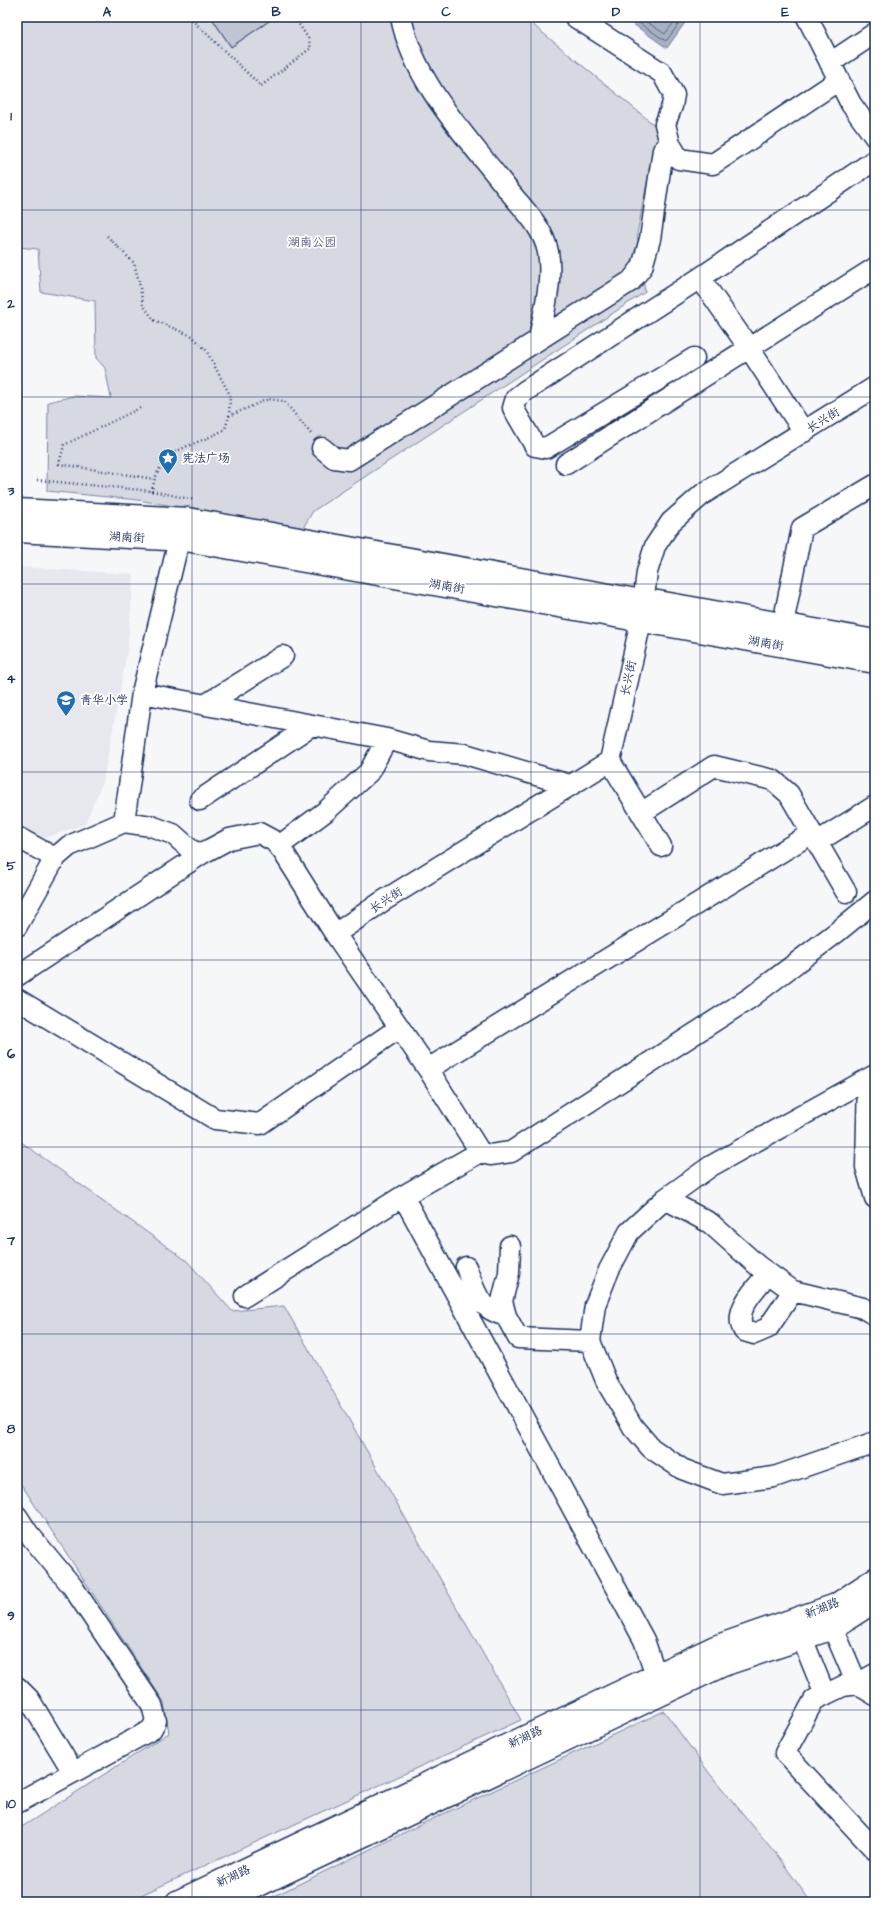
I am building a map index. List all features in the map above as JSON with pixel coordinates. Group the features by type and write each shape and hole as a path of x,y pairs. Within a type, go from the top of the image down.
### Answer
{"main road":[{"name":"湖南街","path":"17,510 188,519 642,611 875,662"},
{"name":"湖南街","path":"17,531 179,540 642,611 782,624 875,641"},
{"name":"新湖路","path":"177,1902 715,1647 836,1605 875,1579"},
{"name":"新湖路","path":"223,1902 723,1665 833,1628 875,1601"}],"street":[{"path":"401,17 405,37 417,66 448,111 536,222 548,251 549,283 539,339"},
{"path":"575,17 662,73 674,95 672,106 665,124 670,144 679,159 713,164 834,72 875,33"},
{"path":"807,17 851,104 875,137"},
{"path":"322,448 334,458 349,460 630,281 642,266 650,239 663,150 670,144"},
{"path":"694,358 546,448 535,446 513,408 516,398 525,391 700,278 875,160"},
{"path":"566,464 875,268"},
{"path":"700,278 749,348 804,432"},
{"name":"长兴街","path":"335,934 383,901 610,761 642,611 648,572 655,546 671,522 703,494 875,387"},
{"path":"782,624 802,528 875,485"},
{"path":"124,822 142,693 179,540"},
{"path":"205,705 283,656"},
{"path":"142,693 387,739 429,751 465,754 570,785"},
{"path":"200,800 312,725"},
{"path":"279,846 326,811 369,772 387,739"},
{"path":"610,761 661,846"},
{"path":"641,813 714,766 773,780 789,794 846,892"},
{"path":"428,1070 814,837 875,806"},
{"path":"17,926 46,878 55,858 69,846 124,822 151,826 173,834 192,851 203,853"},
{"path":"17,976 203,853 229,839 259,833 279,846 335,934 428,1070 480,1152 490,1155 511,1152 750,998 875,901"},
{"path":"17,837 55,858"},
{"path":"17,999 215,1119 260,1124 399,1028"},
{"path":"872,1077 711,1166 664,1199 629,1232 616,1257 595,1305 590,1341 607,1382 633,1427 651,1448 682,1470 722,1484 774,1477 875,1442"},
{"path":"872,1077 866,1167 875,1198"},
{"path":"245,1296 402,1196 480,1152"},
{"path":"698,1176 695,1194 698,1216"},
{"path":"402,1196 640,1633 656,1675"},
{"path":"664,1199 710,1223 768,1274 794,1291 863,1308 875,1315"},
{"path":"510,1246 509,1273 502,1301 506,1316 518,1338 590,1341"},
{"path":"466,1267 480,1300 491,1312 506,1316"},
{"path":"768,1274 741,1311 740,1324 744,1331 754,1334 768,1328 794,1291"},
{"path":"17,1516 28,1532 72,1586 152,1704 156,1721 151,1730 17,1803"},
{"path":"833,1628 858,1684 875,1695"},
{"path":"802,1638 825,1695"},
{"path":"875,1674 858,1684 842,1686 814,1700 785,1753 875,1850"},
{"path":"17,1687 29,1699 73,1772"}],"path":[{"path":"190,17 261,86 311,48 308,38 294,17"},
{"path":"107,236 134,263 140,282 143,305 154,320 192,336 206,350 230,395 229,416 226,429 211,438 190,443 166,459 154,479 152,491"},
{"path":"229,416 268,399 284,401 322,448"},
{"path":"140,408 64,445 59,464 154,479"},
{"path":"37,480 152,491 196,500"}],"shaded area":[{"name":"青华小学","path":"17,567 134,574 127,653 103,781 85,824 42,839 17,828"}],"green space":[{"name":"湖南公园","path":"17,17 537,17 532,24 664,133 655,142 637,234 645,292 313,511 303,528 138,500 47,491 48,402 74,396 111,398 105,368 96,358 95,301 41,292 38,249 17,247"},
{"path":"17,1139 187,1261 232,1311 284,1306 521,1720 126,1902 17,1902 17,1830 169,1733 164,1702 17,1478"},
{"path":"664,1711 710,1774 777,1855 811,1902 262,1902 426,1822"}],"water":[{"path":"623,17 689,17 667,48"}],"building":[{"path":"211,17 275,17 231,47"}],"place":[{"name":"宪法广场","path":"168,475"},
{"name":"青华小学","path":"66,717"}]}
